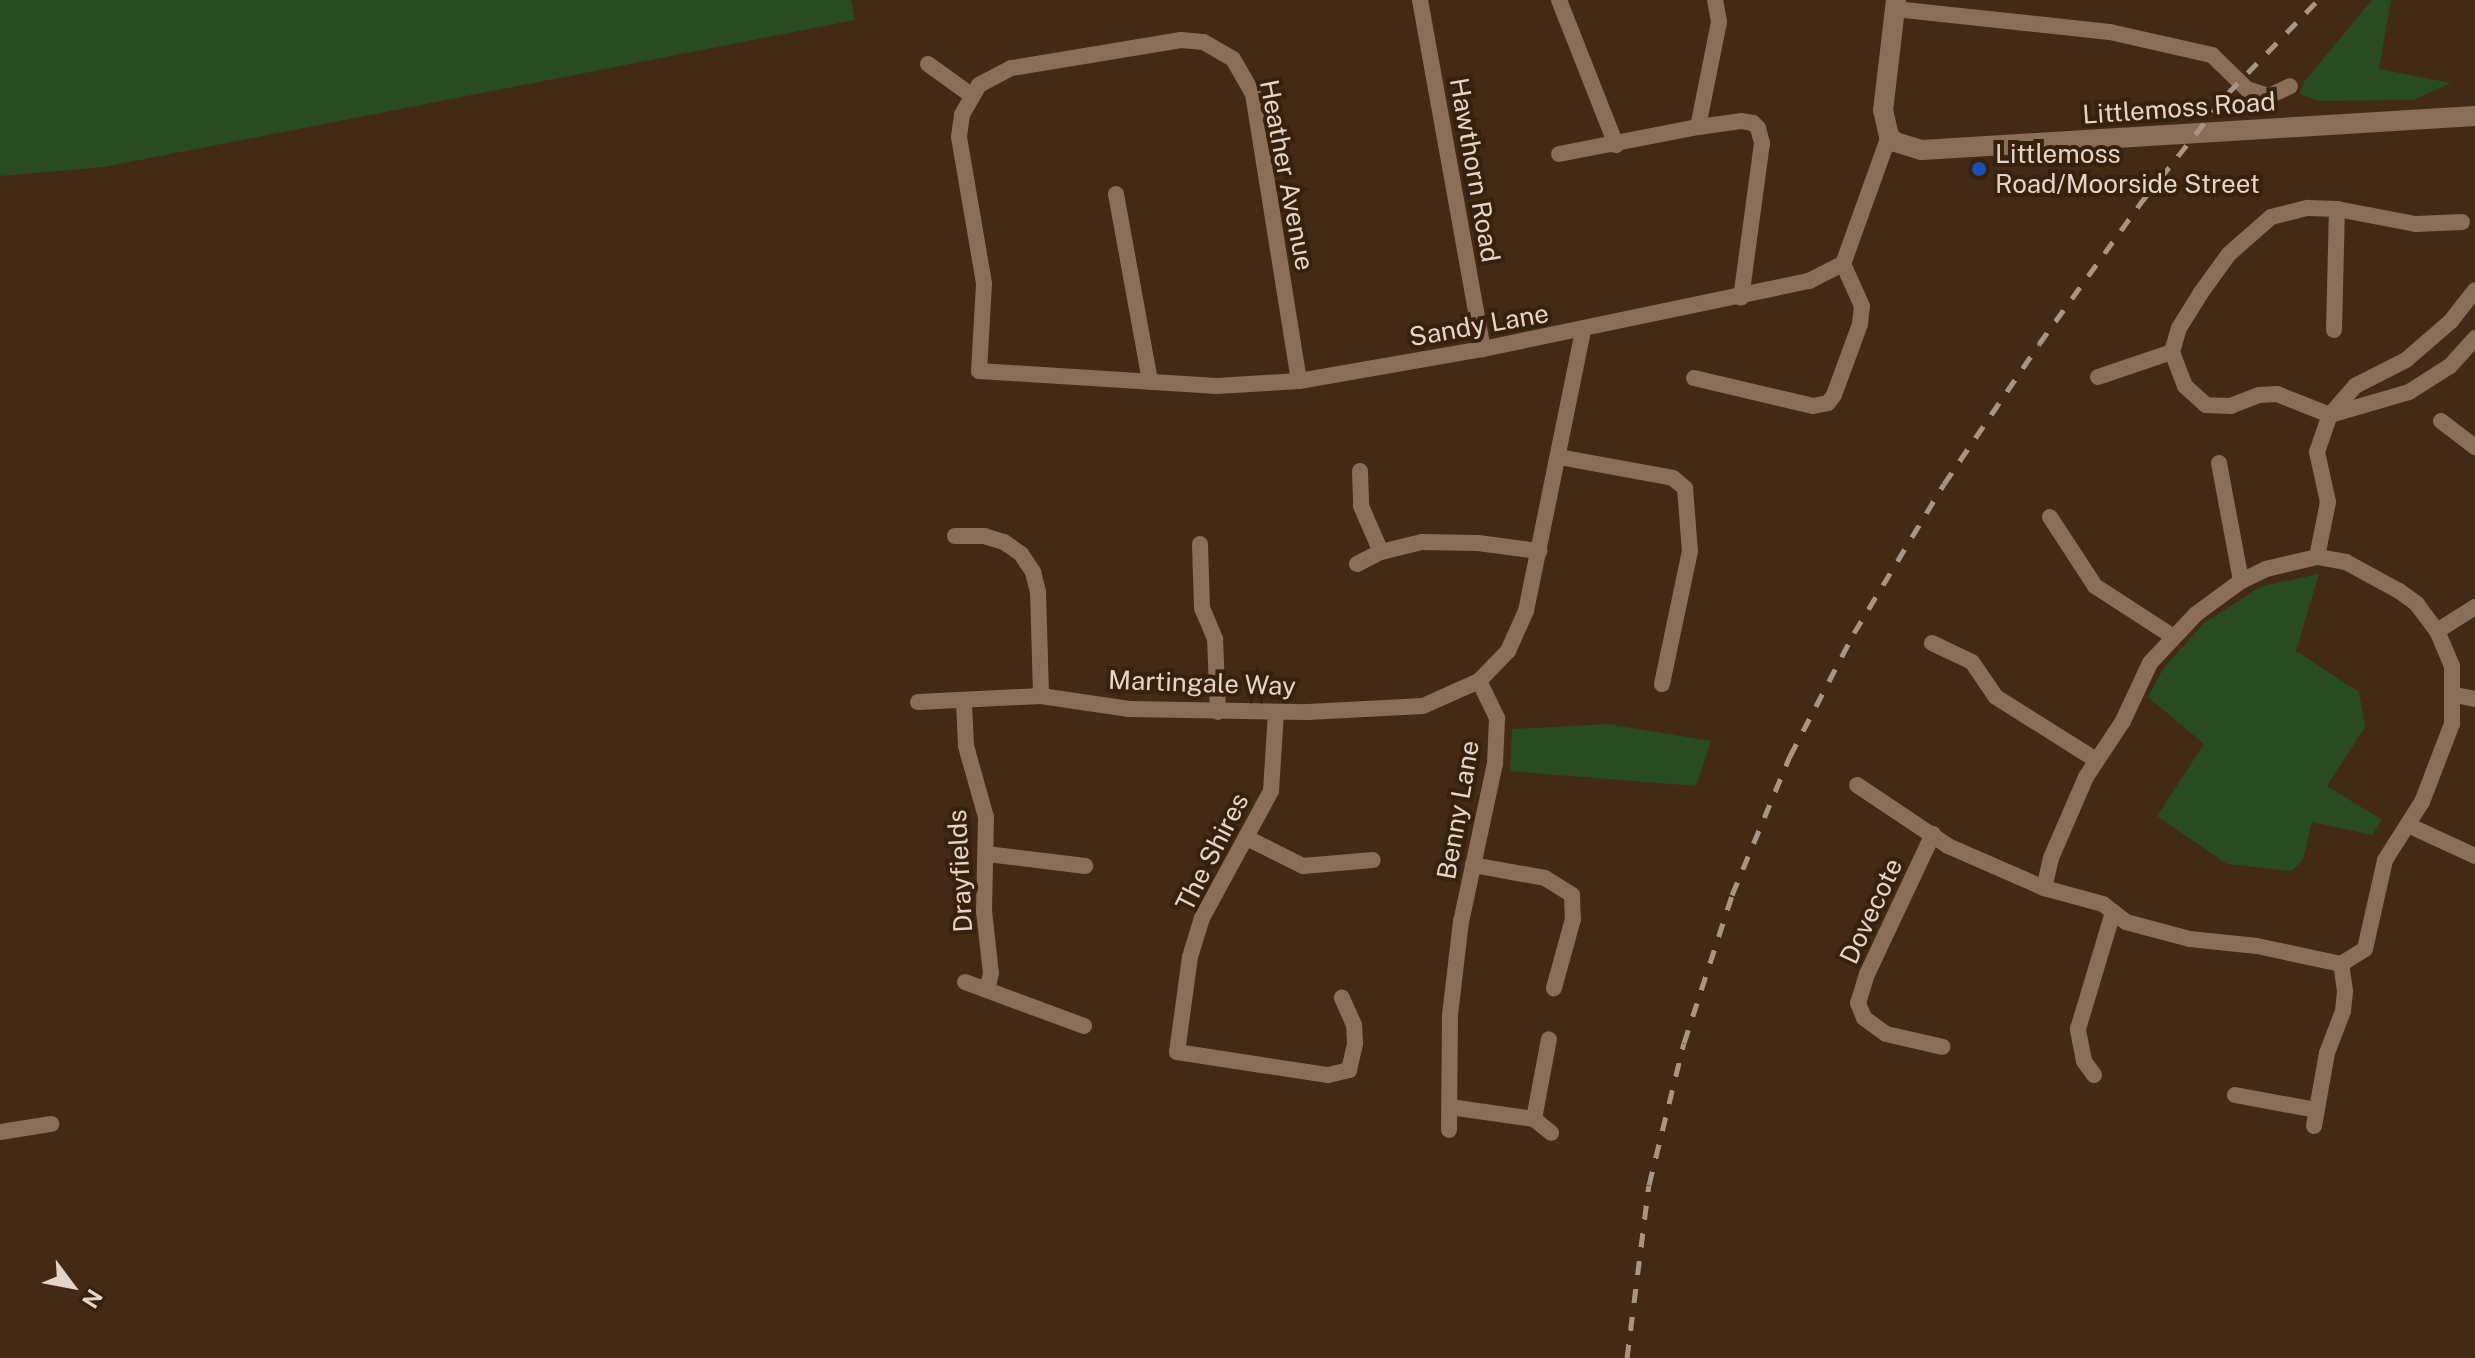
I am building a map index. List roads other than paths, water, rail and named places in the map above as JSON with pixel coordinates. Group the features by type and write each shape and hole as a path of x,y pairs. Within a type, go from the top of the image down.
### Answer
{"street":[{"name":"Hawthorn Road","path":"1420,0 1483,349"},
{"path":"1559,0 1616,145"},
{"path":"1698,127 1719,22 1715,0"},
{"path":"1694,378 1813,406 1828,403 1834,395 1860,324 1862,306 1843,264 1889,136 1883,110 1896,5 2110,32 2212,55 2247,89 2269,96 2290,86"},
{"name":"Heather Avenue","path":"971,95 989,77 1011,68 1181,40 1203,42 1233,59 1253,94 1299,381"},
{"path":"928,64 971,95"},
{"name":"Sandy Lane","path":"971,95 962,115 959,137 984,284 979,371 1217,386 1299,381 1583,331 1741,298 1809,281 1843,264"},
{"name":"Littlemoss Road","path":"1889,136 1895,142 1922,150 2475,116"},
{"path":"1559,154 1698,127 1741,121 1753,123 1758,128 1762,143 1741,298"},
{"path":"1116,194 1150,382"},
{"path":"2462,222 2416,224 2337,209 2308,208 2271,217 2229,254 2179,328 2172,352 2185,386 2206,405 2231,406 2259,395 2277,394 2330,415 2409,392 2450,366 2475,338"},
{"path":"2334,330 2337,209"},
{"path":"2317,557 2328,502 2317,452 2330,415 2355,386 2406,360 2451,321 2475,290"},
{"path":"1479,681 1500,662 1516,638 1526,611 1583,331"},
{"path":"2098,377 2172,352"},
{"path":"2441,421 2475,447"},
{"path":"1559,457 1673,478 1685,488 1690,551 1662,684"},
{"path":"2219,463 2241,581"},
{"path":"1360,471 1361,506 1381,552"},
{"path":"2050,517 2095,586 2172,636"},
{"path":"955,536 984,536 1004,542 1021,554 1033,572 1038,592 1041,696"},
{"path":"1357,564 1381,552 1422,542 1478,543 1539,551"},
{"path":"1200,544 1202,608 1215,639 1218,712"},
{"path":"1857,785 1948,846 2044,888 2103,904 2119,917 2190,939 2257,946 2341,964 2365,949 2385,860 2422,802 2452,724 2455,695 2452,666 2437,631 2417,604 2383,580 2346,562 2317,557 2266,569 2241,581 2172,636 2150,663 2123,721 2096,760 2062,829 2044,888"},
{"path":"2437,631 2475,607"},
{"path":"1932,643 1972,662 1996,697 2096,760"},
{"name":"Martingale Way","path":"918,702 1041,696 1129,709 1276,712 1423,706 1479,681"},
{"name":"Benny Lane","path":"1449,1130 1450,1015 1461,922 1495,764 1497,718 1479,681"},
{"path":"2455,695 2475,699"},
{"name":"Drayfields","path":"964,702 966,746 986,817 984,911 991,973 987,990"},
{"name":"The Shires","path":"1276,712 1271,791 1202,918 1190,957 1177,1052 1328,1075 1349,1070 1355,1043 1354,1025 1342,998"},
{"path":"2408,825 2475,856"},
{"name":"Dovecote","path":"1933,834 1861,988 1858,1003 1864,1018 1886,1034 1943,1047"},
{"path":"1247,838 1303,866 1373,860"},
{"path":"987,854 1085,866"},
{"path":"1473,865 1545,878 1572,895 1573,919 1554,988"},
{"path":"2094,1075 2084,1061 2078,1029 2119,917"},
{"path":"2235,1095 2315,1118 2327,1053 2343,1011 2345,991 2341,964"},
{"path":"965,982 1084,1026"},
{"path":"1534,1119 1549,1039"},
{"path":"1450,1107 1534,1119 1551,1133"},
{"path":"0,1132 51,1124"}],"railway":[{"path":"1627,1358 1649,1185 1684,1043 1732,895 1790,756 1854,633 1944,484 2039,344 2143,200 2228,93 2318,0"}],"place":[{"name":"Littlemoss Road/Moorside Street","path":"1979,169"}]}
